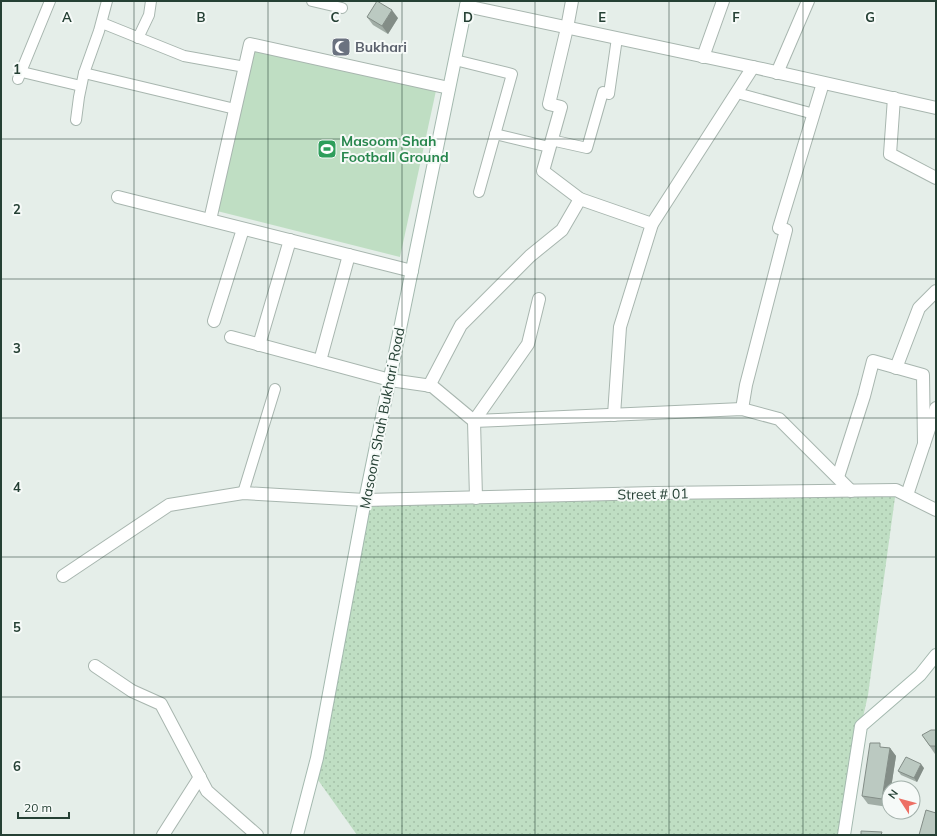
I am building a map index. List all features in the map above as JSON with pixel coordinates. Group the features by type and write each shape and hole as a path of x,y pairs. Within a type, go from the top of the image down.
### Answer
{"street":[{"path":"572,1 549,104 561,107 542,171 580,199 652,224"},
{"path":"703,57 723,1"},
{"path":"777,73 808,1"},
{"path":"466,4 566,28 753,67 936,108"},
{"name":"Masoom Shah Bukhari Road","path":"297,835 317,758 366,500 466,4"},
{"path":"210,220 250,44 449,88"},
{"path":"614,415 620,327 652,224 753,67"},
{"path":"742,409 746,385 786,230 778,228 823,83"},
{"path":"894,98 890,154 936,178"},
{"path":"118,197 412,271"},
{"path":"429,386 461,325 530,256 562,230 580,199"},
{"path":"214,321 243,229"},
{"path":"259,344 290,240"},
{"path":"320,361 349,255"},
{"path":"896,368 919,308 936,291"},
{"path":"476,498 474,421 528,344 538,299"},
{"path":"231,337 390,380 432,386 474,421 742,409 779,419 851,491"},
{"path":"838,477 864,396 873,361 923,375 924,444"},
{"path":"907,496 936,408"},
{"name":"Street # 01","path":"63,576 169,505 244,493 366,500 655,493 896,490 936,510"},
{"path":"844,835 861,726 920,675 936,655"},
{"path":"95,666 132,691 161,704 207,791 257,835"},
{"path":"163,835 200,777"}],"lane":[{"path":"50,1 20,75 82,86"},
{"path":"76,120 84,73 100,31 107,1"},
{"path":"138,38 149,15 151,1"},
{"path":"312,1 342,8"},
{"path":"102,23 184,56 245,67"},
{"path":"495,134 587,148 603,92 609,94 617,38"},
{"path":"455,60 512,74 479,192"},
{"path":"84,73 235,109"},
{"path":"737,93 814,114"},
{"path":"244,493 275,389"}],"green space":[{"name":"Masoom Shah Football Ground","path":"253,45 437,86 400,257 217,211"},
{"path":"896,490 868,695 861,726 844,835 357,835 313,773 365,500"}],"building":[{"path":"377,1 392,10 382,26 367,17"},
{"path":"931,730 936,730 936,749 935,746 930,746 922,735"},
{"path":"870,743 880,743 880,747 890,748 885,780 881,780 881,799 862,796"},
{"path":"906,757 921,764 914,778 898,771"},
{"path":"926,810 936,813 936,835 919,835"},
{"path":"861,831 882,832 881,835 861,835"}],"place":[{"name":"Bukhari","path":"341,47"},
{"name":"Masoom Shah Football Ground","path":"327,149"}]}
